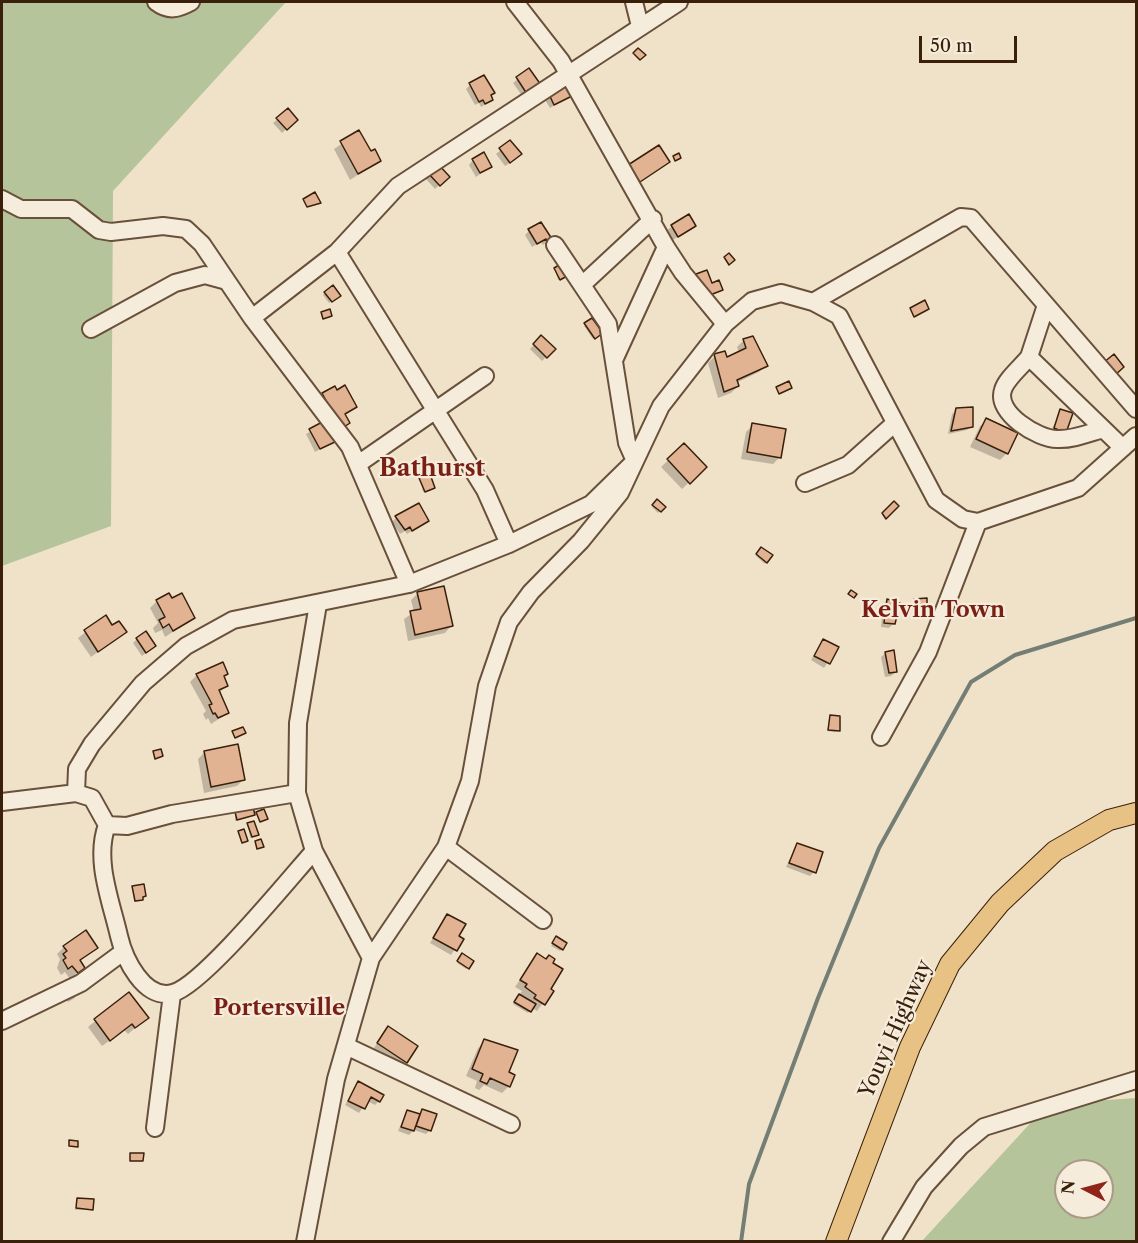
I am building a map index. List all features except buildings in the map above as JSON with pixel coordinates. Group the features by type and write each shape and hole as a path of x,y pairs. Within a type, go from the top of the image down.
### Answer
{"main road":[{"name":"Youyi Highway","path":"836,1242 910,1047 950,964 1000,903 1054,851 1109,820 1137,813"}],"street":[{"path":"156,2 165,8 177,9 191,2"},
{"path":"515,2 569,76 666,247 683,273 725,324"},
{"path":"634,2 640,26"},
{"path":"252,318 337,252 398,186 679,2"},
{"path":"2,200 21,209 72,209 99,230 111,232 164,226 186,229 202,244 252,318 350,447 409,584"},
{"path":"813,302 961,217 971,218 1137,409"},
{"path":"582,285 652,219"},
{"path":"555,245 608,324 627,444 635,461"},
{"path":"615,358 666,247"},
{"path":"337,252 485,490 509,544"},
{"path":"91,328 175,283 205,275 227,281"},
{"path":"305,1242 336,1079 371,958 446,847 470,782 487,686 509,622 531,592 581,541 620,493 662,406 725,324 752,301 781,293 813,302 839,316 936,500 963,519 978,522 1078,488 1137,436"},
{"path":"1046,304 1029,357 1003,390 1002,403 1008,413 1041,435 1055,440 1103,429"},
{"path":"1029,357 1122,448"},
{"path":"358,464 485,376"},
{"path":"805,483 848,465 895,423"},
{"path":"76,793 77,769 92,744 143,683 186,646 233,620 409,584 509,544 591,504 635,461"},
{"path":"882,737 928,652 978,522"},
{"path":"318,603 298,723 297,793 314,851 371,958"},
{"path":"2,802 76,793 93,798 107,825 102,839 105,879 123,952 140,981 154,990 172,994 189,986 232,944 314,851"},
{"path":"107,825 127,826 172,814 297,793"},
{"path":"446,847 543,920"},
{"path":"2,1021 81,983 123,952"},
{"path":"155,1128 172,994"},
{"path":"346,1046 511,1124"},
{"path":"891,1242 924,1187 961,1146 984,1127 1137,1080"}],"green space":[{"path":"2,2 286,2 113,191 111,526 2,566"},
{"path":"1136,1098 1136,1241 921,1242 1048,1104"}],"waterway":[{"path":"741,1242 749,1184 818,998 879,848 971,682 1015,655 1136,618"}],"district":[{"name":"Bathurst","path":"432,469"},
{"name":"Kelvin Town","path":"933,611"},
{"name":"Portersville","path":"279,1009"}]}
